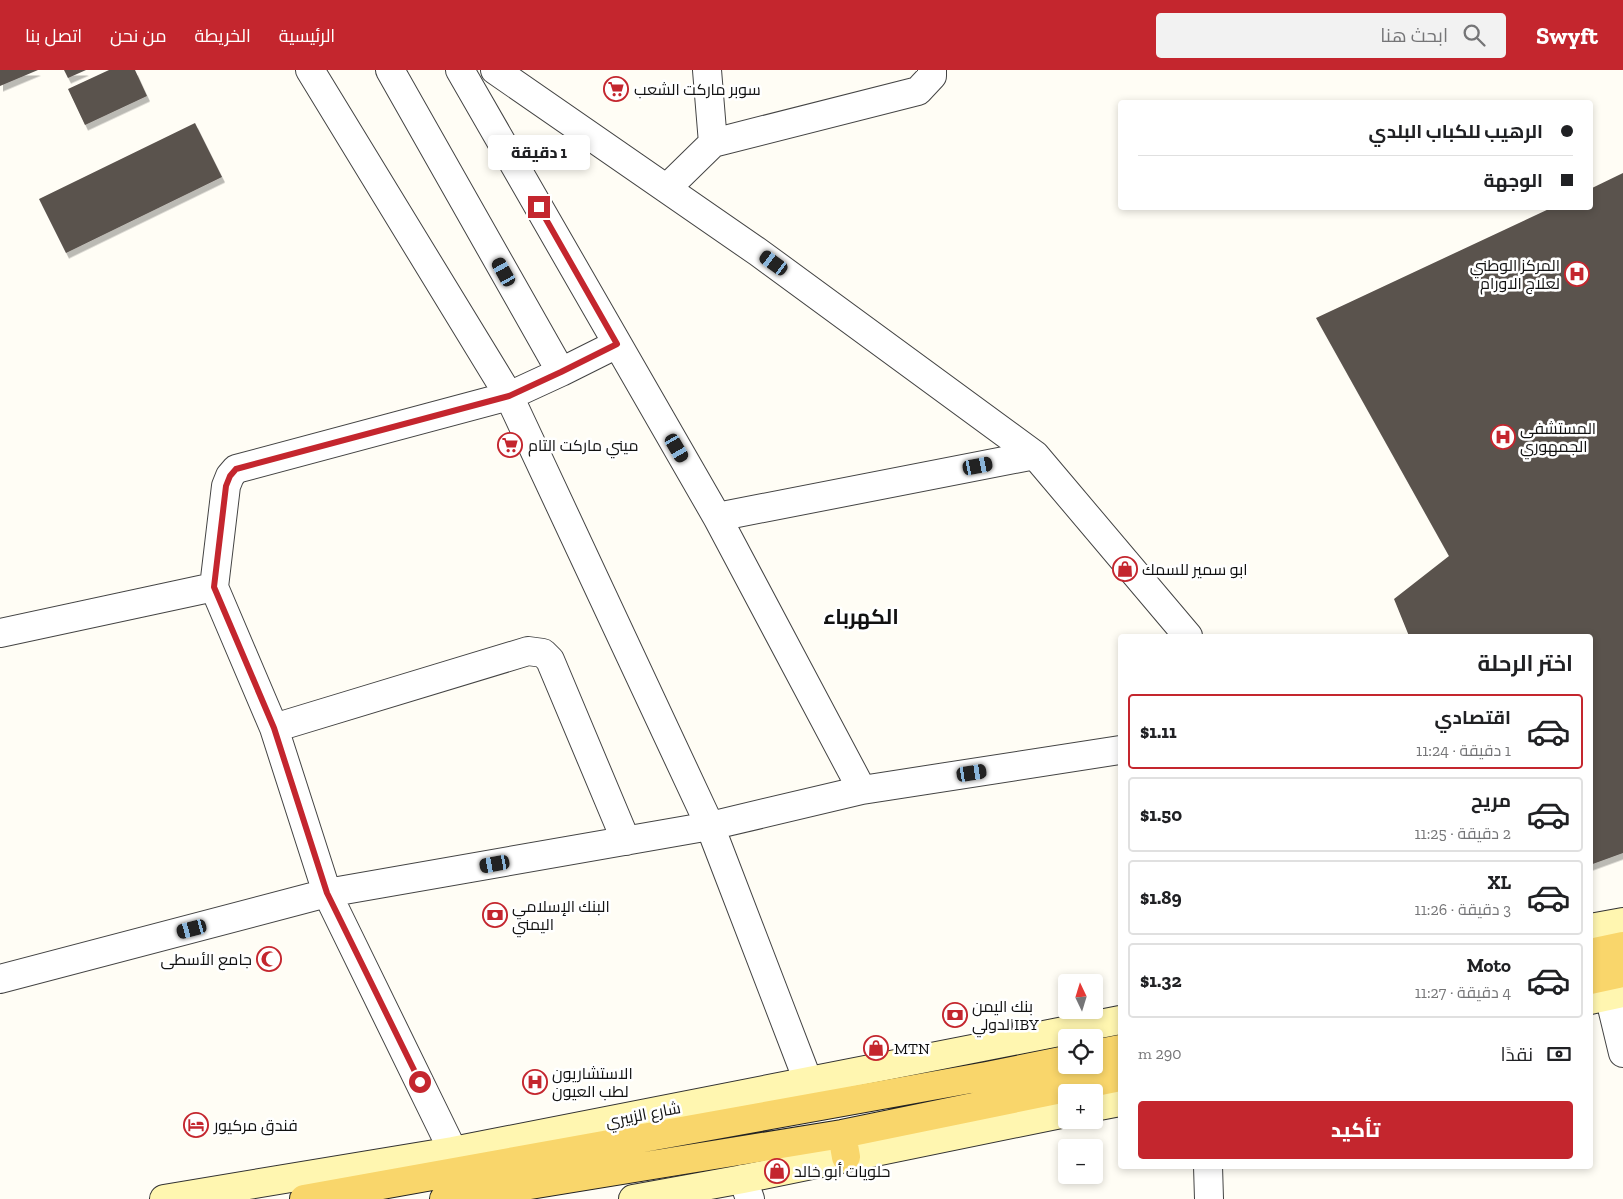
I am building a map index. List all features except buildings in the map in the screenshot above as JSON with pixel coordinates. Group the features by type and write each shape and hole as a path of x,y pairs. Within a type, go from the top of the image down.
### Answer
{"main road":[{"path":"1593,927 1623,922"},
{"path":"1593,952 1623,946"},
{"name":"شارع الزبيري","path":"164,1199 453,1151 1118,1020"},
{"path":"1103,1052 1118,1049"},
{"name":"شارع الزبيري","path":"304,1199 1058,1062"},
{"path":"633,1199 746,1189 844,1146 1118,1078"},
{"path":"1103,1105 1118,1102"},
{"path":"444,1199 844,1146 1058,1114"}],"street":[{"path":"310,70 509,396 710,826 808,1081"},
{"path":"390,70 561,372"},
{"path":"460,70 717,517 862,790"},
{"path":"496,70 766,258 1034,454 1186,634"},
{"path":"707,70 713,143"},
{"path":"667,188 713,143 918,91 932,76 932,70"},
{"path":"453,1151 327,893 274,728 214,587 226,486 230,476 236,469 509,396 617,344"},
{"path":"717,517 1034,454"},
{"path":"0,633 214,587"},
{"path":"274,728 528,651 543,653 550,660 626,841"},
{"path":"0,979 327,893 710,826 862,790 1118,750"},
{"path":"1607,988 1623,1053"},
{"path":"1208,1169 1209,1199"}],"place":[{"name":"سوبر ماركت الشعب","path":"616,89"},
{"name":"المركز الوطني لعلاج الاورام","path":"1577,274"},
{"name":"المستشفى الجمهوري","path":"1503,437"},
{"name":"ميني ماركت التام","path":"510,445"},
{"name":"ابو سمير للسمك","path":"1125,569"},
{"name":"البنك الإسلامي اليمني","path":"495,915"},
{"name":"جامع الأسطى","path":"269,959"},
{"name":"بنك اليمن الدوليIBY","path":"955,1015"},
{"name":"MTN","path":"876,1048"},
{"name":"الاستشاريون لطب العيون","path":"535,1082"},
{"name":"فندق مركيور","path":"196,1125"},
{"name":"حلويات أبو خالد","path":"777,1171"}],"district":[{"name":"الكهرباء","path":"861,617"}],"route":[{"path":"420,1082 327,893 274,728 214,587 226,486 230,476 236,469 509,396 617,344 539,207"}]}
